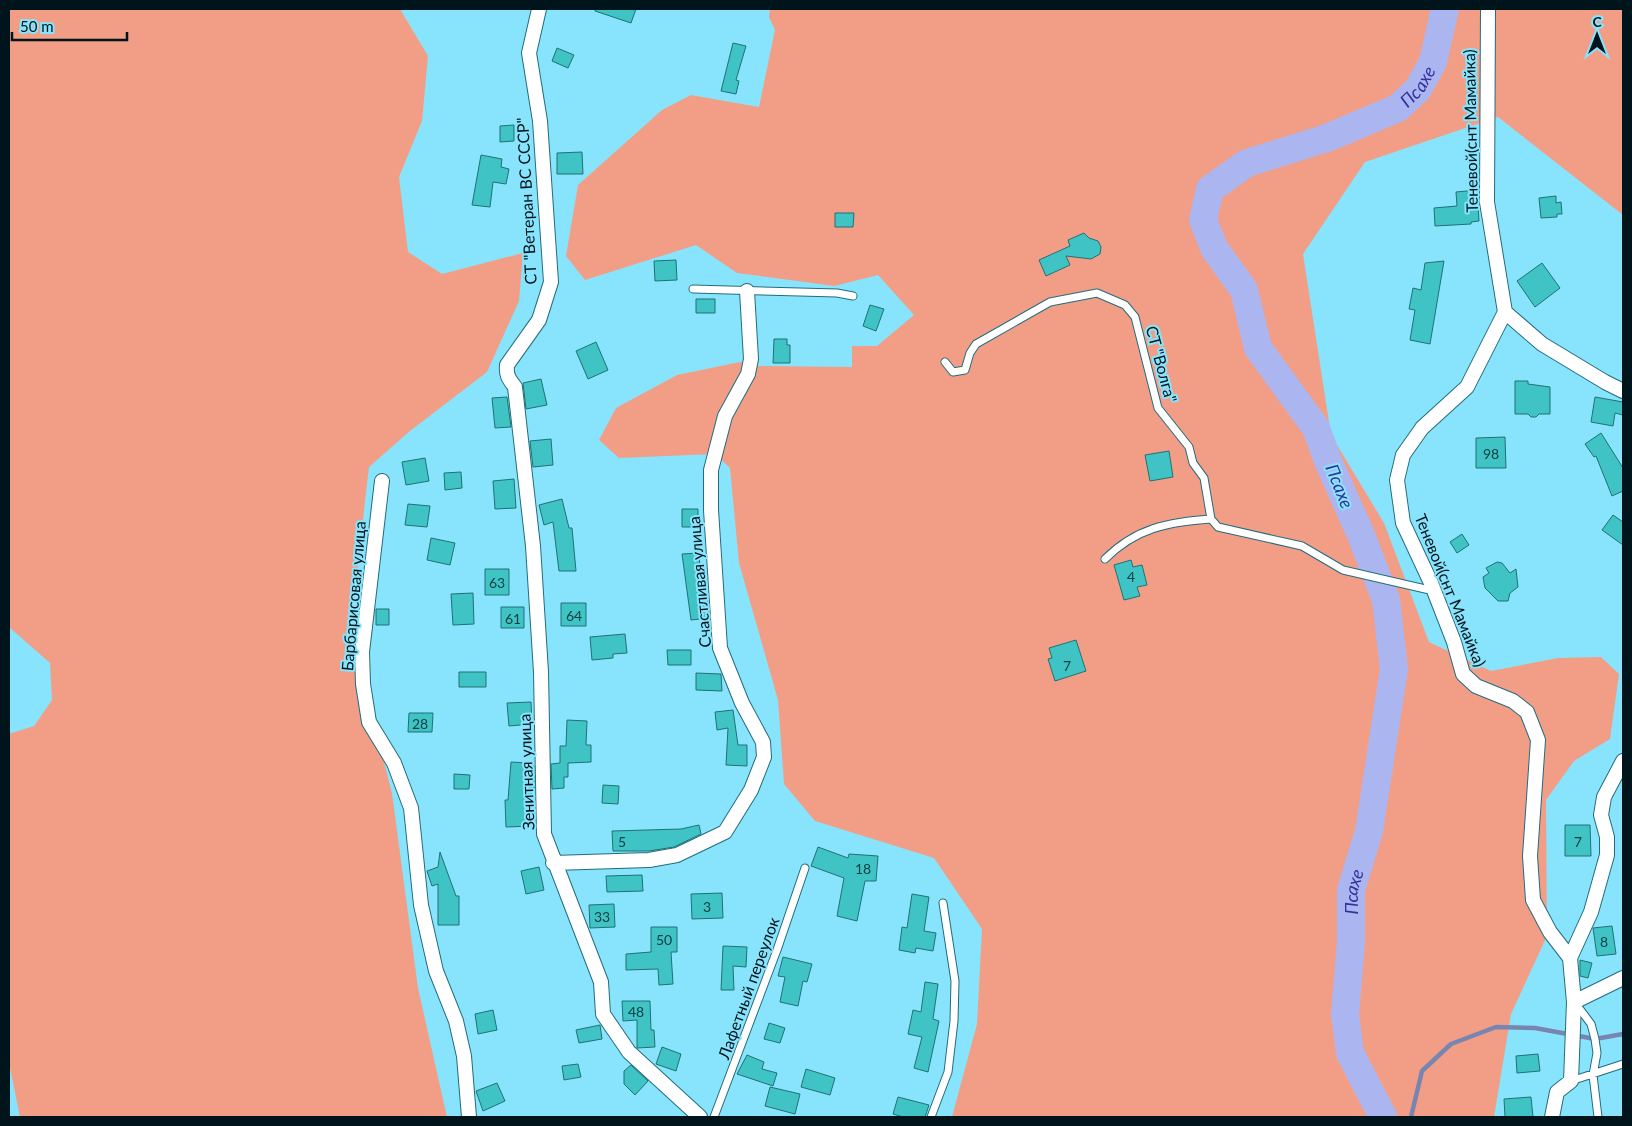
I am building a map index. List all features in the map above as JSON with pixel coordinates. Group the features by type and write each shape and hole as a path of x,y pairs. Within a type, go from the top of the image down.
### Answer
{"street":[{"name":"СТ \"Ветеран ВС СССР\"","path":"509,380 507,365 539,320 551,282 540,121 528,53 539,9"},
{"name":"Теневой(снт Мамайка)","path":"1488,9 1487,202 1505,312 1467,387 1422,428 1403,455 1397,472 1403,523 1434,590 1454,642 1463,674 1476,686 1513,701 1527,712 1538,740 1530,856 1533,900 1550,932 1570,958"},
{"name":"Счастливая улица","path":"554,863 649,860 676,855 726,832 751,790 764,757 763,742 742,703 720,648 711,510 710,470 725,416 748,374 751,359 748,290"},
{"path":"1505,312 1542,344 1604,382 1623,391"},
{"name":"Зенитная улица","path":"509,380 515,387 533,546 541,672 544,834 601,982 603,1014 629,1052 700,1117"},
{"name":"Барбарисовая улица","path":"382,481 362,652 363,684 369,722 394,762 411,808 421,905 436,971 458,1030 464,1056 469,1117"},
{"path":"1552,1117 1556,1092 1571,1081 1574,1053 1574,1002 1570,958 1591,912 1607,855 1607,837 1601,815 1604,797 1623,762"},
{"path":"1574,1002 1623,978"}],"lane":[{"path":"693,289 837,292 853,296"},
{"name":"СТ \"Волга\"","path":"945,362 953,372 965,370 970,353 976,344 1050,302 1097,293 1125,305 1136,318 1158,408 1167,421 1185,440 1194,463 1204,478 1211,519"},
{"path":"1105,559 1121,543 1152,529 1184,521 1211,519 1218,527 1302,546 1342,570 1434,590"},
{"name":"Лафетный переулок","path":"714,1117 777,950 805,868"},
{"path":"931,1117 948,1072 954,1020 955,981 943,903"},
{"path":"1574,1002 1591,1024 1595,1039 1597,1053 1593,1075 1598,1117"},
{"path":"1571,1081 1623,1064"}],"shaded area":[{"path":"9,9 400,9 428,56 422,121 399,177 408,252 442,274 523,253 519,301 487,372 410,431 369,467 350,633 392,793 418,988 447,1117 20,1117 9,1063 9,734 34,726 52,700 50,663 9,627"},
{"path":"770,9 1623,9 1623,215 1498,117 1365,162 1303,254 1331,435 1384,523 1429,642 1491,671 1558,658 1601,657 1619,674 1610,739 1574,761 1546,800 1547,936 1511,1014 1494,1117 952,1117 977,1024 982,929 934,858 815,821 784,784 778,700 739,563 730,468 715,454 619,458 599,440 616,408 677,375 740,362 758,366 852,367 852,346 877,346 914,315 878,275 834,286 737,273 696,245 585,280 566,256 578,185 662,110 691,95 759,107 775,30 769,17"}],"building":[{"path":"595,9 636,9 631,23 595,11"},
{"path":"733,43 746,46 736,80 739,81 736,94 721,91"},
{"path":"557,48 574,55 568,68 552,61"},
{"path":"514,125 514,141 500,142 500,126"},
{"path":"582,152 583,174 557,174 557,153"},
{"path":"481,155 502,159 501,167 509,169 506,184 493,182 490,207 472,205"},
{"path":"1477,190 1479,221 1471,222 1471,224 1435,226 1434,208 1457,206 1456,192"},
{"path":"1556,196 1556,203 1561,202 1562,214 1557,214 1557,217 1541,218 1539,198"},
{"path":"835,213 854,213 853,227 835,227"},
{"path":"1084,233 1089,238 1098,241 1101,247 1100,254 1091,259 1066,256 1070,265 1046,276 1039,260 1070,246 1068,240"},
{"path":"676,260 677,280 655,281 654,261"},
{"path":"1444,261 1430,344 1410,340 1415,310 1409,309 1413,288 1421,290 1425,263"},
{"path":"1542,263 1560,288 1535,307 1517,281"},
{"path":"696,299 715,299 715,313 696,313"},
{"path":"870,305 884,309 876,331 863,326"},
{"path":"774,339 787,339 787,345 790,345 790,363 773,363"},
{"path":"596,342 608,370 588,379 576,351"},
{"path":"541,379 547,405 526,409 523,383"},
{"path":"1515,381 1528,381 1528,384 1550,387 1550,414 1539,414 1536,417 1531,417 1528,414 1515,414"},
{"path":"507,397 511,427 495,428 492,398"},
{"path":"1595,397 1623,402 1623,415 1615,413 1613,426 1591,422"},
{"path":"1601,433 1623,468 1623,491 1612,496 1596,456 1594,457 1585,444"},
{"path":"1505,437 1506,468 1476,468 1476,438"},
{"path":"551,439 553,465 533,467 530,441"},
{"path":"1169,451 1173,477 1150,481 1145,455"},
{"path":"425,458 429,481 406,485 402,462"},
{"path":"461,472 462,488 445,490 444,473"},
{"path":"514,479 516,508 495,509 493,481"},
{"path":"562,499 569,528 572,528 576,571 559,571 553,522 544,525 539,505"},
{"path":"408,504 430,506 427,527 405,525"},
{"path":"682,509 698,509 698,527 682,527"},
{"path":"1613,515 1623,522 1623,545 1602,530"},
{"path":"1462,534 1469,545 1457,553 1450,542"},
{"path":"431,538 455,543 450,565 427,560"},
{"path":"699,553 702,596 707,596 709,618 691,620 682,554"},
{"path":"1131,560 1133,567 1142,565 1147,585 1137,587 1140,596 1124,600 1114,565"},
{"path":"1497,562 1502,563 1510,573 1516,569 1518,587 1510,593 1508,601 1498,601 1485,588 1483,577 1489,573 1486,568"},
{"path":"485,569 509,569 509,595 485,595"},
{"path":"473,593 474,624 453,625 451,594"},
{"path":"561,603 586,603 586,626 561,626"},
{"path":"501,607 524,607 524,628 501,628"},
{"path":"376,609 389,609 389,625 376,625"},
{"path":"625,634 627,653 613,654 613,658 592,660 590,637"},
{"path":"1076,640 1086,671 1055,681 1048,659 1052,658 1049,648"},
{"path":"667,650 691,650 691,665 668,665"},
{"path":"459,672 486,672 486,687 459,687"},
{"path":"696,673 721,674 722,691 696,690"},
{"path":"531,702 532,724 509,726 507,703"},
{"path":"733,710 738,745 747,745 747,766 726,765 728,728 717,730 715,712"},
{"path":"409,713 433,713 432,732 408,732"},
{"path":"567,720 587,721 586,745 591,745 591,762 568,763 568,777 564,777 564,788 552,789 551,764 560,763 560,746 566,746"},
{"path":"511,762 529,763 529,766 534,766 534,790 531,790 533,826 506,827 505,800 508,800"},
{"path":"454,774 470,775 469,789 454,789"},
{"path":"603,785 619,786 618,804 602,803"},
{"path":"699,825 701,834 674,847 649,851 613,851 612,831 681,829"},
{"path":"1565,825 1590,825 1591,856 1565,856"},
{"path":"818,847 848,858 849,854 878,856 876,881 865,881 857,921 837,916 844,878 811,866"},
{"path":"440,852 456,896 459,896 459,925 438,925 438,884 432,886 427,871 438,867"},
{"path":"539,867 544,890 526,894 521,871"},
{"path":"642,875 643,891 607,892 606,876"},
{"path":"722,893 723,918 692,919 691,894"},
{"path":"912,894 929,897 924,931 936,933 933,951 916,948 915,953 899,950 902,927 907,928"},
{"path":"614,904 615,927 590,928 589,905"},
{"path":"1612,926 1616,954 1597,956 1593,928"},
{"path":"651,927 677,927 677,952 671,952 673,984 659,985 658,969 626,970 626,954 651,952"},
{"path":"723,946 747,947 746,967 733,966 734,990 721,990"},
{"path":"783,957 812,964 807,982 803,981 798,1006 780,1002 785,977 778,976"},
{"path":"1580,960 1592,963 1588,978 1580,976"},
{"path":"925,982 938,984 933,1019 939,1021 928,1072 914,1068 922,1037 908,1034 913,1010 921,1012"},
{"path":"622,1001 650,1001 651,1030 654,1030 655,1047 637,1048 637,1020 623,1021"},
{"path":"493,1010 497,1030 478,1034 475,1014"},
{"path":"769,1023 785,1028 780,1043 764,1039"},
{"path":"600,1025 602,1039 579,1043 576,1030"},
{"path":"662,1047 681,1054 676,1071 656,1064"},
{"path":"1538,1054 1540,1071 1517,1073 1516,1056"},
{"path":"747,1055 764,1062 762,1069 777,1073 773,1086 737,1074"},
{"path":"578,1064 581,1077 564,1080 562,1066"},
{"path":"631,1065 648,1081 635,1095 624,1084 624,1071"},
{"path":"806,1069 835,1078 830,1095 801,1087"},
{"path":"497,1083 505,1101 483,1111 476,1091"},
{"path":"770,1087 800,1094 795,1114 765,1106"},
{"path":"898,1097 929,1105 925,1117 903,1117 893,1114"},
{"path":"1531,1097 1533,1117 1505,1117 1504,1099"}],"waterway":[{"name":"Псахе","path":"1383,1117 1350,1053 1345,1014 1351,942 1351,890 1369,831 1394,669 1386,600 1316,428 1258,348 1244,290 1214,248 1203,220 1210,189 1247,163 1327,138 1398,108 1418,89 1433,62 1445,9"},
{"path":"1411,1117 1422,1071 1451,1044 1496,1027 1535,1028 1595,1039 1623,1034"}]}
